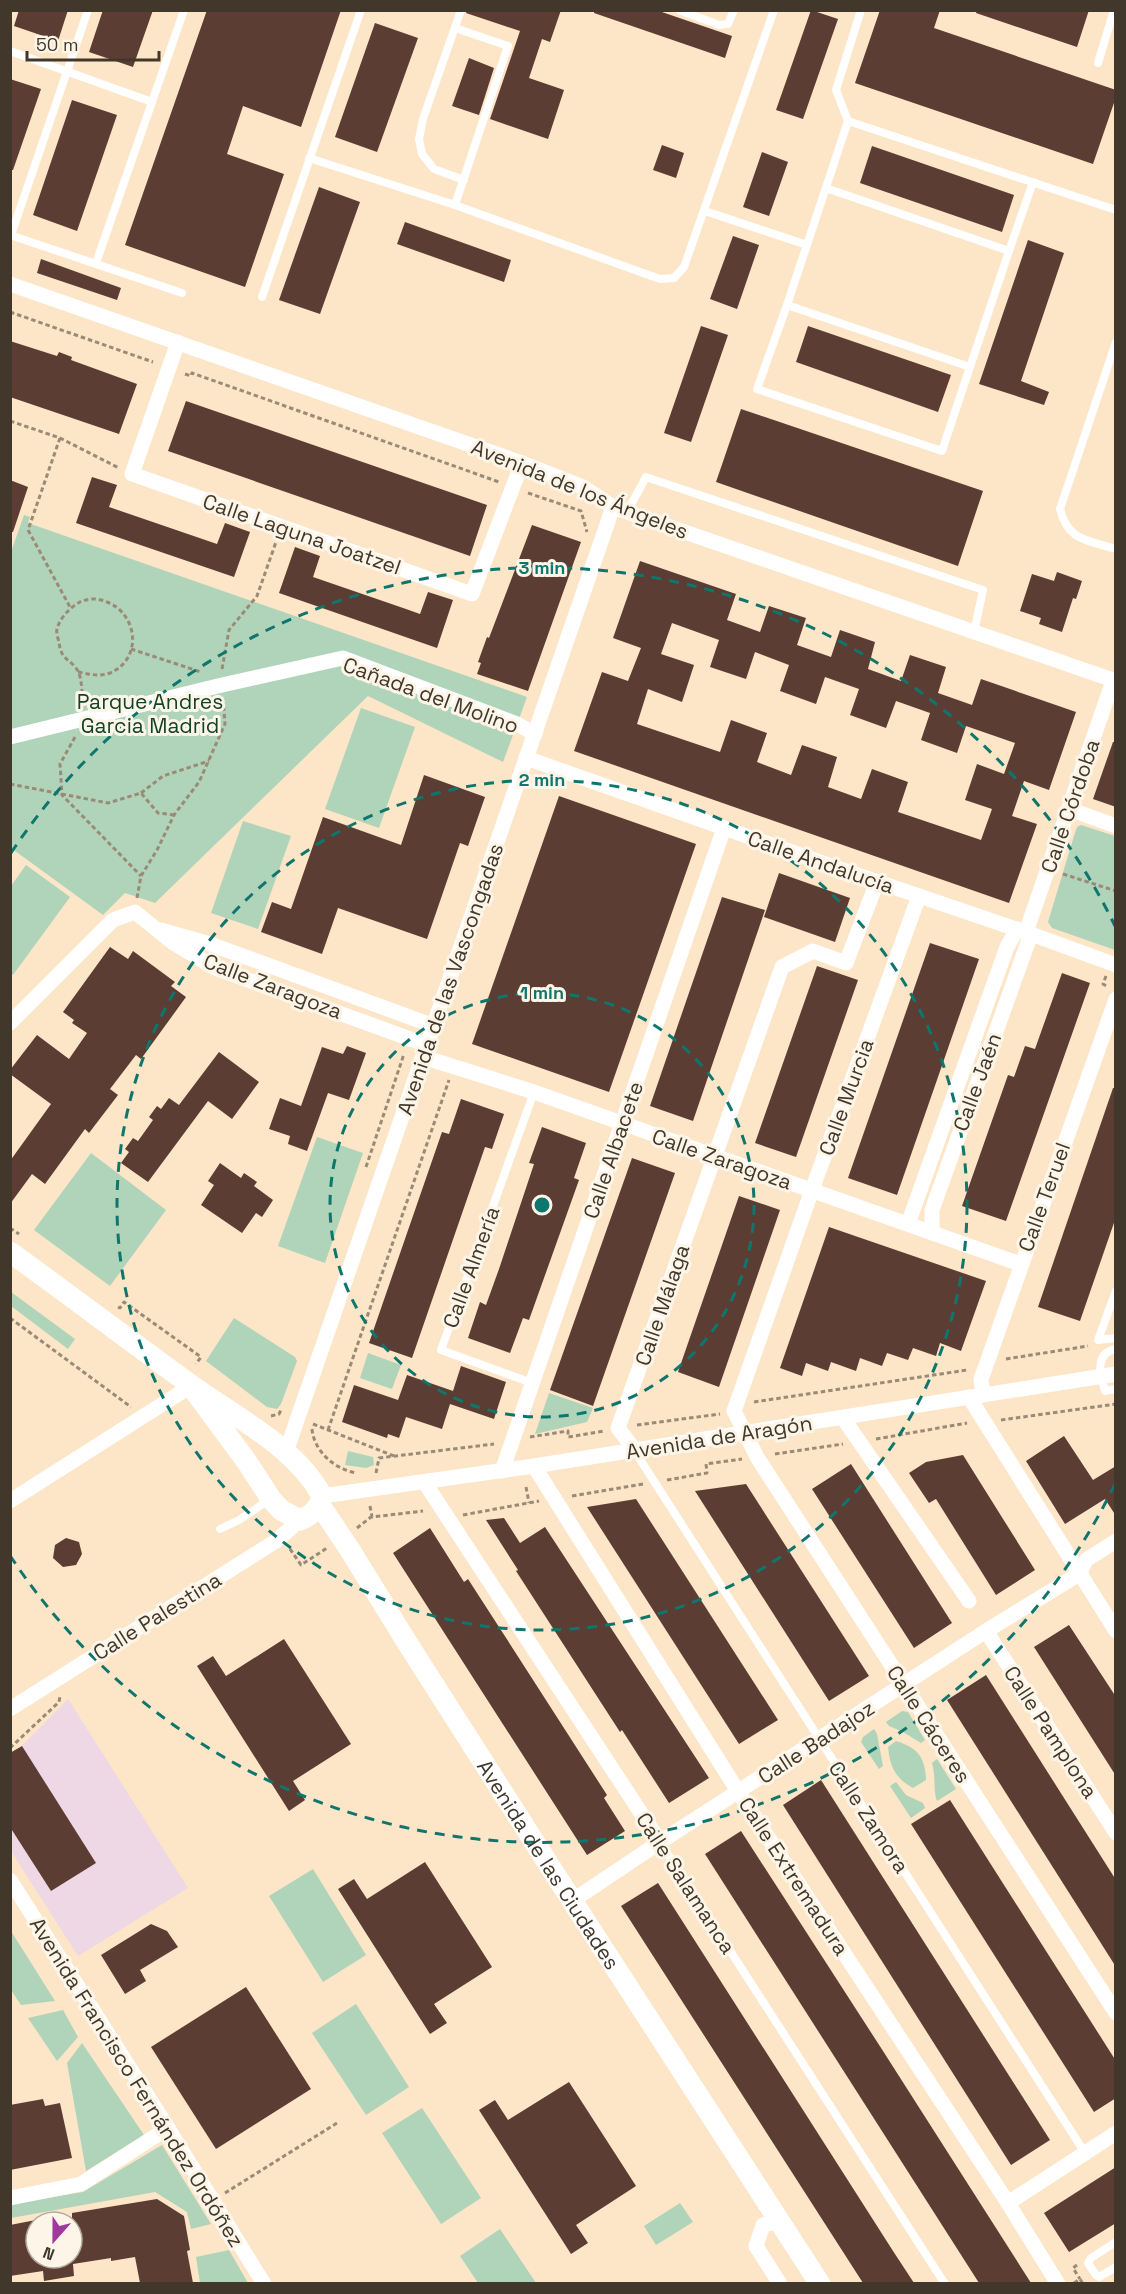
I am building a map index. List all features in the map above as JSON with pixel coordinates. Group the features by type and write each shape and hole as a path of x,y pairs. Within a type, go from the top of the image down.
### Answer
{"street":[{"name":"Avenida de los Ángeles","path":"10,284 522,464 583,487 620,509 1114,681"},
{"path":"132,474 178,342"},
{"name":"Calle Laguna Joatzel","path":"132,474 472,594 522,464"},
{"name":"Avenida de las Vascongadas","path":"280,1447 305,1421 425,1051 526,758 602,538 620,509"},
{"name":"Cañada del Molino","path":"10,736 221,682 343,658 517,724 535,734"},
{"name":"Calle Córdoba","path":"1025,932 1114,681"},
{"name":"Calle Andalucía","path":"526,758 1116,965"},
{"path":"1069,809 1116,826"},
{"name":"Calle Albacete","path":"502,1471 724,828"},
{"path":"714,1157 782,967 813,951 846,963 877,882"},
{"name":"Calle Murcia","path":"745,1433 734,1412 919,896"},
{"path":"10,1023 113,920 135,912"},
{"name":"Calle Zaragoza","path":"135,912 172,942 215,968 400,1034 425,1051 454,1066 534,1092 1020,1264"},
{"name":"Calle Zaragoza","path":"158,930 210,944 434,1026"},
{"name":"Calle Jaén","path":"908,1224 1007,947 1025,932"},
{"name":"Calle Jaén","path":"932,1233 932,1210 1025,932"},
{"name":"Calle Teruel","path":"976,1396 1020,1264 1116,999"},
{"name":"Calle Málaga","path":"634,1449 618,1428 714,1157"},
{"name":"Avenida de las Ciudades","path":"10,1252 191,1386 280,1447 317,1486 321,1501 408,1644 820,2283"},
{"name":"Avenida de Aragón","path":"321,1501 634,1449 1108,1376"},
{"path":"10,1502 191,1386"},
{"name":"Avenida de las Ciudades","path":"191,1386 271,1499 281,1510 300,1520"},
{"path":"976,1396 1079,1574 1116,1631"},
{"path":"843,1418 969,1601"},
{"name":"Calle Cáceres","path":"745,1433 757,1457 1116,2013"},
{"path":"247,1462 249,1454 262,1444 280,1447"},
{"name":"Calle Extremadura","path":"534,1466 739,1793 1058,2283"},
{"name":"Calle Salamanca","path":"425,1483 660,1842"},
{"path":"300,1520 311,1515 321,1501"},
{"name":"Calle Palestina","path":"10,1708 276,1541 300,1520"},
{"name":"Calle Badajoz","path":"572,1901 986,1631 1079,1574 1086,1560 1116,1541"},
{"name":"Calle Pamplona","path":"986,1631 1116,1833"},
{"name":"Avenida Francisco Fernández Ordóñez","path":"10,1880 264,2283"},
{"path":"10,2198 81,2184 168,2128"},
{"path":"1008,2203 1116,2133"},
{"path":"780,2283 756,2246 763,2224 781,2221"}],"lane":[{"path":"88,10 11,235 182,293"},
{"path":"96,263 184,10"},
{"path":"262,297 361,10"},
{"path":"461,10 423,118 418,139 422,154 435,169 464,180"},
{"path":"679,10 719,25 728,24 734,10"},
{"path":"309,158 455,205 660,279 674,278 684,267 705,211 774,10"},
{"path":"861,10 836,90 848,121 757,388 942,451 1033,182"},
{"path":"1098,63 1114,10"},
{"path":"455,28 507,46 455,205"},
{"path":"10,51 152,102"},
{"path":"848,121 1116,210"},
{"path":"826,188 1009,251"},
{"path":"705,211 807,246"},
{"path":"787,305 970,367"},
{"path":"1116,342 1060,509 1064,525 1072,534 1116,549"},
{"path":"620,509 646,477 972,587 983,591 974,632"},
{"name":"Calle Almería","path":"532,1383 441,1350 534,1092"},
{"path":"1116,1292 1098,1340 1116,1338"},
{"path":"1116,1349 1108,1350 1103,1354 1100,1362 1108,1376 1105,1391 1116,1389"},
{"name":"Calle Zamora","path":"634,1449 1085,2153"},
{"path":"220,1529 239,1520 271,1499"},
{"name":"Calle Salamanca","path":"660,1842 945,2283"},
{"path":"1116,2242 1091,2258 1088,2263 1095,2275 1099,2277 1116,2267"}],"path":[{"path":"10,312 191,376 192,373 581,511 587,532 602,538"},
{"path":"10,421 60,438 132,474"},
{"path":"60,438 27,530 70,607"},
{"path":"135,912 141,876 174,815 199,782 225,724 221,682 230,630 257,596 281,526"},
{"path":"101,599 116,605 128,617 133,632 131,649 123,663 110,672 94,676 78,672 60,654 57,629 70,607 85,600 101,599"},
{"path":"131,649 221,682"},
{"path":"78,672 86,718 60,764 62,795 141,876"},
{"path":"10,784 108,802 141,794 163,776 209,761"},
{"path":"141,794 158,813 174,815"},
{"path":"1063,874 1116,891"},
{"path":"362,1176 404,1053 395,1049 400,1034"},
{"path":"327,1430 454,1066"},
{"path":"10,1318 145,1417"},
{"path":"262,1412 270,1417 279,1414 283,1407 305,1421 395,1456"},
{"path":"305,1421 329,1461 344,1471 365,1475"},
{"path":"213,2201 337,2123"},
{"path":"1073,2268 1083,2283"},
{"path":"1073,2283 1080,2279"}],"shaded area":[{"path":"68,1699 188,1888 78,1956 11,1851 11,1753 22,1746"}],"green space":[{"name":"Parque Andres Garcia Madrid","path":"24,515 30,517 28,523 527,697 503,762 368,696 155,903 125,893 103,915 11,848 10,555"},
{"path":"361,708 415,727 379,828 325,809"},
{"path":"243,821 291,836 258,929 211,913"},
{"path":"1081,825 1115,836 1115,950 1052,928 1048,922 1077,827"},
{"path":"26,865 70,897 13,975 10,973 11,886"},
{"path":"317,1137 363,1153 325,1263 278,1246"},
{"path":"91,1153 166,1210 110,1286 34,1230"},
{"path":"11,1292 75,1339 68,1349 11,1306"},
{"path":"234,1318 295,1357 297,1361 277,1409 267,1407 206,1361"},
{"path":"368,1353 401,1365 392,1389 360,1378"},
{"path":"549,1393 593,1408 587,1422 535,1434"},
{"path":"348,1451 373,1457 374,1465 366,1468 345,1465"},
{"path":"902,1711 908,1712 925,1740 921,1743 889,1726 886,1722"},
{"path":"874,1729 883,1766 879,1769 861,1742 863,1737"},
{"path":"896,1741 915,1750 922,1759 926,1780 913,1788 898,1776 892,1766 888,1747"},
{"path":"937,1759 956,1789 937,1801 932,1763"},
{"path":"896,1782 906,1795 923,1803 925,1808 911,1818 890,1786"},
{"path":"313,1869 366,1955 323,1982 269,1896"},
{"path":"10,1931 55,2001 21,2005 11,1990"},
{"path":"356,2004 409,2087 366,2115 312,2033"},
{"path":"63,2010 78,2037 57,2061 28,2018"},
{"path":"82,2043 144,2135 86,2171 67,2063"},
{"path":"422,2108 481,2198 441,2224 382,2133"},
{"path":"162,2145 211,2224 191,2229 187,2212 155,2192 55,2210 24,2210 24,2216 11,2218 11,2204 83,2192"},
{"path":"680,2203 693,2222 656,2245 644,2226"},
{"path":"500,2229 536,2283 478,2283 460,2256"},
{"path":"229,2250 248,2283 200,2283 196,2257"}],"building":[{"path":"19,10 68,10 58,41 14,26"},
{"path":"103,10 153,10 133,67 89,52"},
{"path":"207,10 341,10 301,127 243,106 227,154 284,174 245,287 125,245"},
{"path":"467,10 561,10 550,42 542,39 529,78 564,90 548,139 490,119 520,31 466,13"},
{"path":"594,10 656,10 732,36 725,58 594,13"},
{"path":"811,10 838,19 803,119 776,110"},
{"path":"880,10 940,10 934,28 1116,90 1116,97 1093,164 855,83"},
{"path":"977,10 1089,10 1077,47 976,13"},
{"path":"375,23 418,38 377,152 335,137"},
{"path":"469,58 494,68 479,115 452,106"},
{"path":"10,79 41,89 13,170 10,170"},
{"path":"72,100 117,115 77,231 33,215"},
{"path":"662,145 684,153 676,178 653,170"},
{"path":"872,146 1014,195 1002,232 860,183"},
{"path":"762,152 788,162 769,216 743,207"},
{"path":"319,187 360,202 320,314 279,300"},
{"path":"405,222 511,260 504,282 397,244"},
{"path":"733,236 759,245 737,309 710,299"},
{"path":"1028,240 1064,253 1021,381 1049,392 1044,405 979,384"},
{"path":"41,259 121,288 117,300 37,273"},
{"path":"701,326 728,335 691,442 664,433"},
{"path":"808,326 951,375 938,412 796,362"},
{"path":"10,341 57,356 59,352 72,357 71,360 137,384 119,434 10,397"},
{"path":"186,401 487,505 470,556 168,451"},
{"path":"741,409 983,491 958,566 716,482"},
{"path":"92,477 117,485 109,507 217,544 225,523 250,532 234,577 76,523"},
{"path":"10,480 28,487 13,532 10,532"},
{"path":"532,525 581,542 528,691 477,674 481,663 478,662 487,637 489,638"},
{"path":"295,547 320,556 313,577 420,614 428,592 453,600 437,648 279,593"},
{"path":"640,561 736,594 727,620 760,632 769,606 806,618 797,645 831,657 840,630 875,642 868,669 901,681 910,655 946,667 938,693 972,705 981,679 1076,712 1049,790 1024,781 1012,816 1037,824 1009,903 574,751 602,672 628,681 641,648 613,638","holes":["672,623 719,640 710,667 746,679 755,652 789,665 780,691 816,704 825,677 859,689 850,715 886,728 896,701 930,713 921,740 957,753 966,726 1015,743 1004,774 977,764 965,800 992,809 981,840 898,812 908,782 872,769 861,799 828,787 837,757 802,745 791,775 757,762 767,733 731,720 720,752 637,724 648,689 682,702 694,665 661,654"]},
{"path":"1057,572 1082,581 1076,599 1073,598 1062,632 1039,624 1041,618 1020,611 1032,574 1054,581"},
{"path":"1113,742 1116,742 1116,807 1093,799"},
{"path":"424,775 485,797 468,846 460,843 427,939 338,908 322,954 261,932 272,902 291,909 323,817 401,845"},
{"path":"559,796 696,844 609,1092 472,1044"},
{"path":"779,873 850,898 835,942 764,917"},
{"path":"722,897 765,910 693,1121 650,1106"},
{"path":"930,943 979,959 897,1195 848,1178"},
{"path":"110,947 128,959 133,951 175,982 171,986 186,997 141,1059 136,1055 110,1089 118,1095 89,1133 85,1129 45,1184 32,1174 10,1204 10,1161 51,1104 10,1074 10,1070 37,1035 69,1059 87,1033 72,1023 74,1020 63,1012"},
{"path":"817,966 858,980 796,1157 755,1143"},
{"path":"1062,973 1090,983 1006,1221 962,1206 1008,1075 1014,1077 1025,1046 1035,1049"},
{"path":"347,1046 366,1053 349,1100 328,1093 307,1151 288,1144 290,1136 269,1129 280,1098 301,1106 322,1047 343,1054"},
{"path":"219,1052 259,1082 232,1119 208,1101 148,1182 121,1163 129,1152 125,1149 133,1138 138,1141 153,1120 149,1117 157,1106 161,1109 169,1098 179,1105"},
{"path":"1113,1088 1116,1088 1116,1217 1080,1321 1038,1307"},
{"path":"461,1099 504,1114 492,1149 485,1147 412,1358 369,1343 442,1132 449,1134"},
{"path":"542,1127 586,1143 574,1178 579,1180 529,1320 523,1318 510,1353 468,1338 480,1302 486,1305 499,1269 534,1164 529,1163"},
{"path":"632,1158 675,1173 593,1406 550,1390"},
{"path":"220,1163 241,1178 244,1173 257,1182 254,1186 273,1200 262,1217 256,1213 242,1233 201,1205 214,1185 208,1181"},
{"path":"739,1196 780,1210 719,1387 678,1372"},
{"path":"829,1227 986,1281 961,1351 940,1343 936,1356 913,1348 908,1360 887,1353 882,1366 860,1358 856,1371 831,1362 828,1371 806,1363 802,1376 780,1368"},
{"path":"461,1366 506,1382 494,1419 450,1404 442,1429 406,1417 399,1438 388,1434 387,1438 342,1422 354,1385 398,1400 407,1375 453,1391"},
{"path":"1064,1436 1093,1480 1116,1466 1116,1516 1105,1499 1065,1524 1026,1461"},
{"path":"963,1455 1035,1570 996,1595 936,1499 929,1503 909,1473 926,1462"},
{"path":"851,1464 952,1623 914,1648 812,1489"},
{"path":"746,1484 869,1676 829,1701 695,1491"},
{"path":"636,1499 778,1720 739,1744 587,1507"},
{"path":"504,1518 520,1543 545,1527 709,1778 669,1803 622,1730 620,1732 516,1571 518,1570 486,1520"},
{"path":"430,1528 464,1582 468,1579 499,1627 607,1795 604,1798 625,1831 587,1855 393,1553"},
{"path":"66,1538 79,1542 82,1554 76,1565 63,1567 53,1558 55,1545"},
{"path":"1069,1625 1116,1697 1116,1776 1034,1647"},
{"path":"284,1639 351,1744 293,1781 305,1800 289,1811 197,1666 213,1656 226,1676"},
{"path":"986,1675 1116,1880 1116,1967 947,1700"},
{"path":"22,1746 96,1863 51,1891 10,1827 10,1753"},
{"path":"821,1780 1050,2140 1011,2165 783,1805"},
{"path":"950,1800 1116,2061 1116,2098 1094,2112 911,1824"},
{"path":"741,1831 1031,2283 979,2283 705,1854"},
{"path":"425,1862 492,1967 434,2004 447,2023 430,2034 338,1889 354,1879 367,1899"},
{"path":"658,1883 914,2283 863,2283 621,1906"},
{"path":"151,1924 167,1931 178,1947 140,1970 146,1981 125,1994 101,1955"},
{"path":"246,1987 311,2089 216,2149 151,2047"},
{"path":"569,2082 636,2186 576,2225 588,2243 571,2254 479,2110 495,2100 508,2120"},
{"path":"43,2099 45,2106 60,2103 72,2158 10,2170 10,2105"},
{"path":"1116,2167 1116,2223 1069,2252 1044,2213"},
{"path":"157,2199 184,2216 193,2283 140,2283 135,2257 84,2262 84,2211"},
{"path":"24,2222 24,2270 74,2270 74,2276 44,2281 43,2271 10,2276 10,2225"}]}
